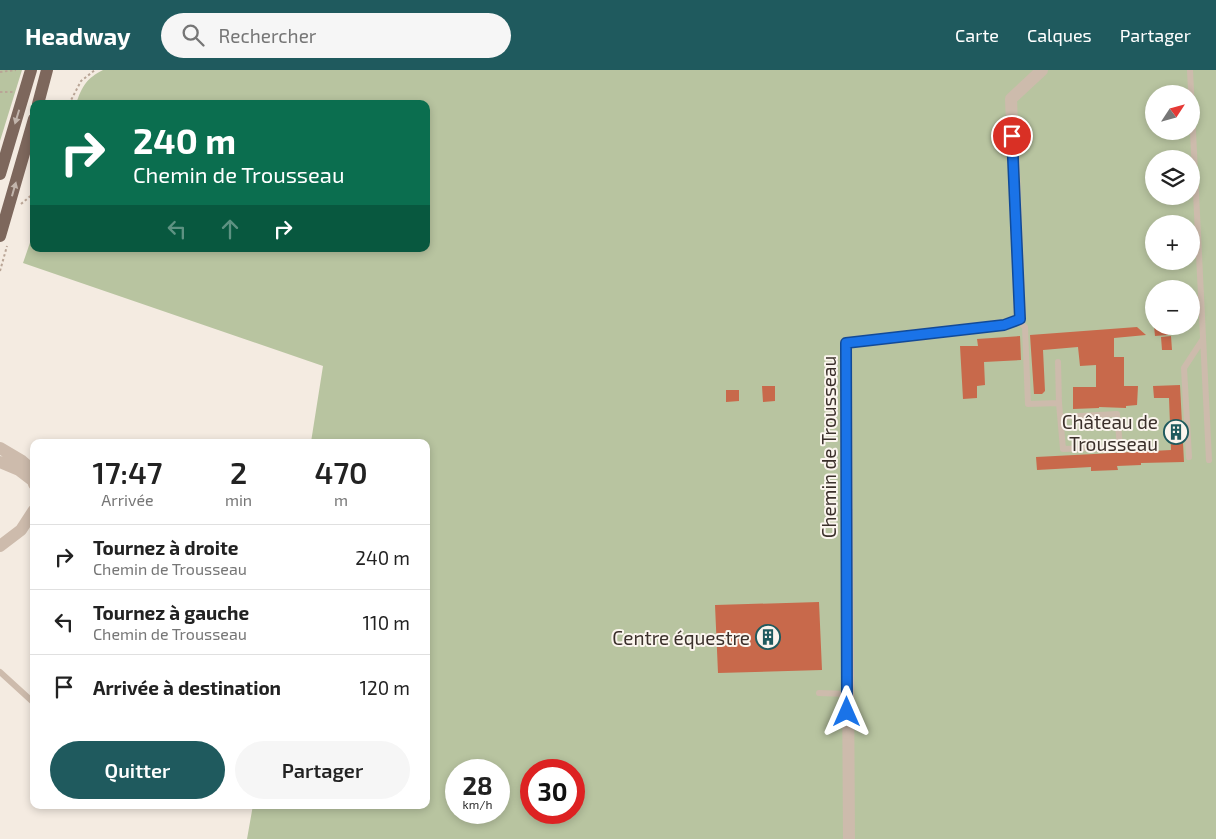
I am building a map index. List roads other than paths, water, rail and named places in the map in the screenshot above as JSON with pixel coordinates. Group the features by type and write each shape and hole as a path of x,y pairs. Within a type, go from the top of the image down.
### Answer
{"main road":[{"path":"0,174 31,70"},
{"path":"39,100 48,70"},
{"path":"0,236 30,133"}],"street":[{"path":"1017,320 1020,319 1010,99 1042,70"},
{"name":"Chemin de Trousseau","path":"848,839 846,343 1004,325 1017,320"},
{"path":"0,448 22,461 29,467 30,471"},
{"path":"0,462 19,470 30,479"},
{"path":"0,546 21,530 30,516"}],"lane":[{"path":"1190,70 1209,460"},
{"path":"1017,320 1025,327 1028,404 1059,403"},
{"path":"1189,457 1184,368 1204,339"},
{"path":"1058,362 1059,403 1063,449 1120,447 1117,414 1061,417"},
{"path":"0,672 30,699"},
{"path":"819,693 847,694"}],"place":[{"name":"Château de Trousseau","path":"1176,432"},
{"name":"Centre équestre","path":"768,637"}]}
